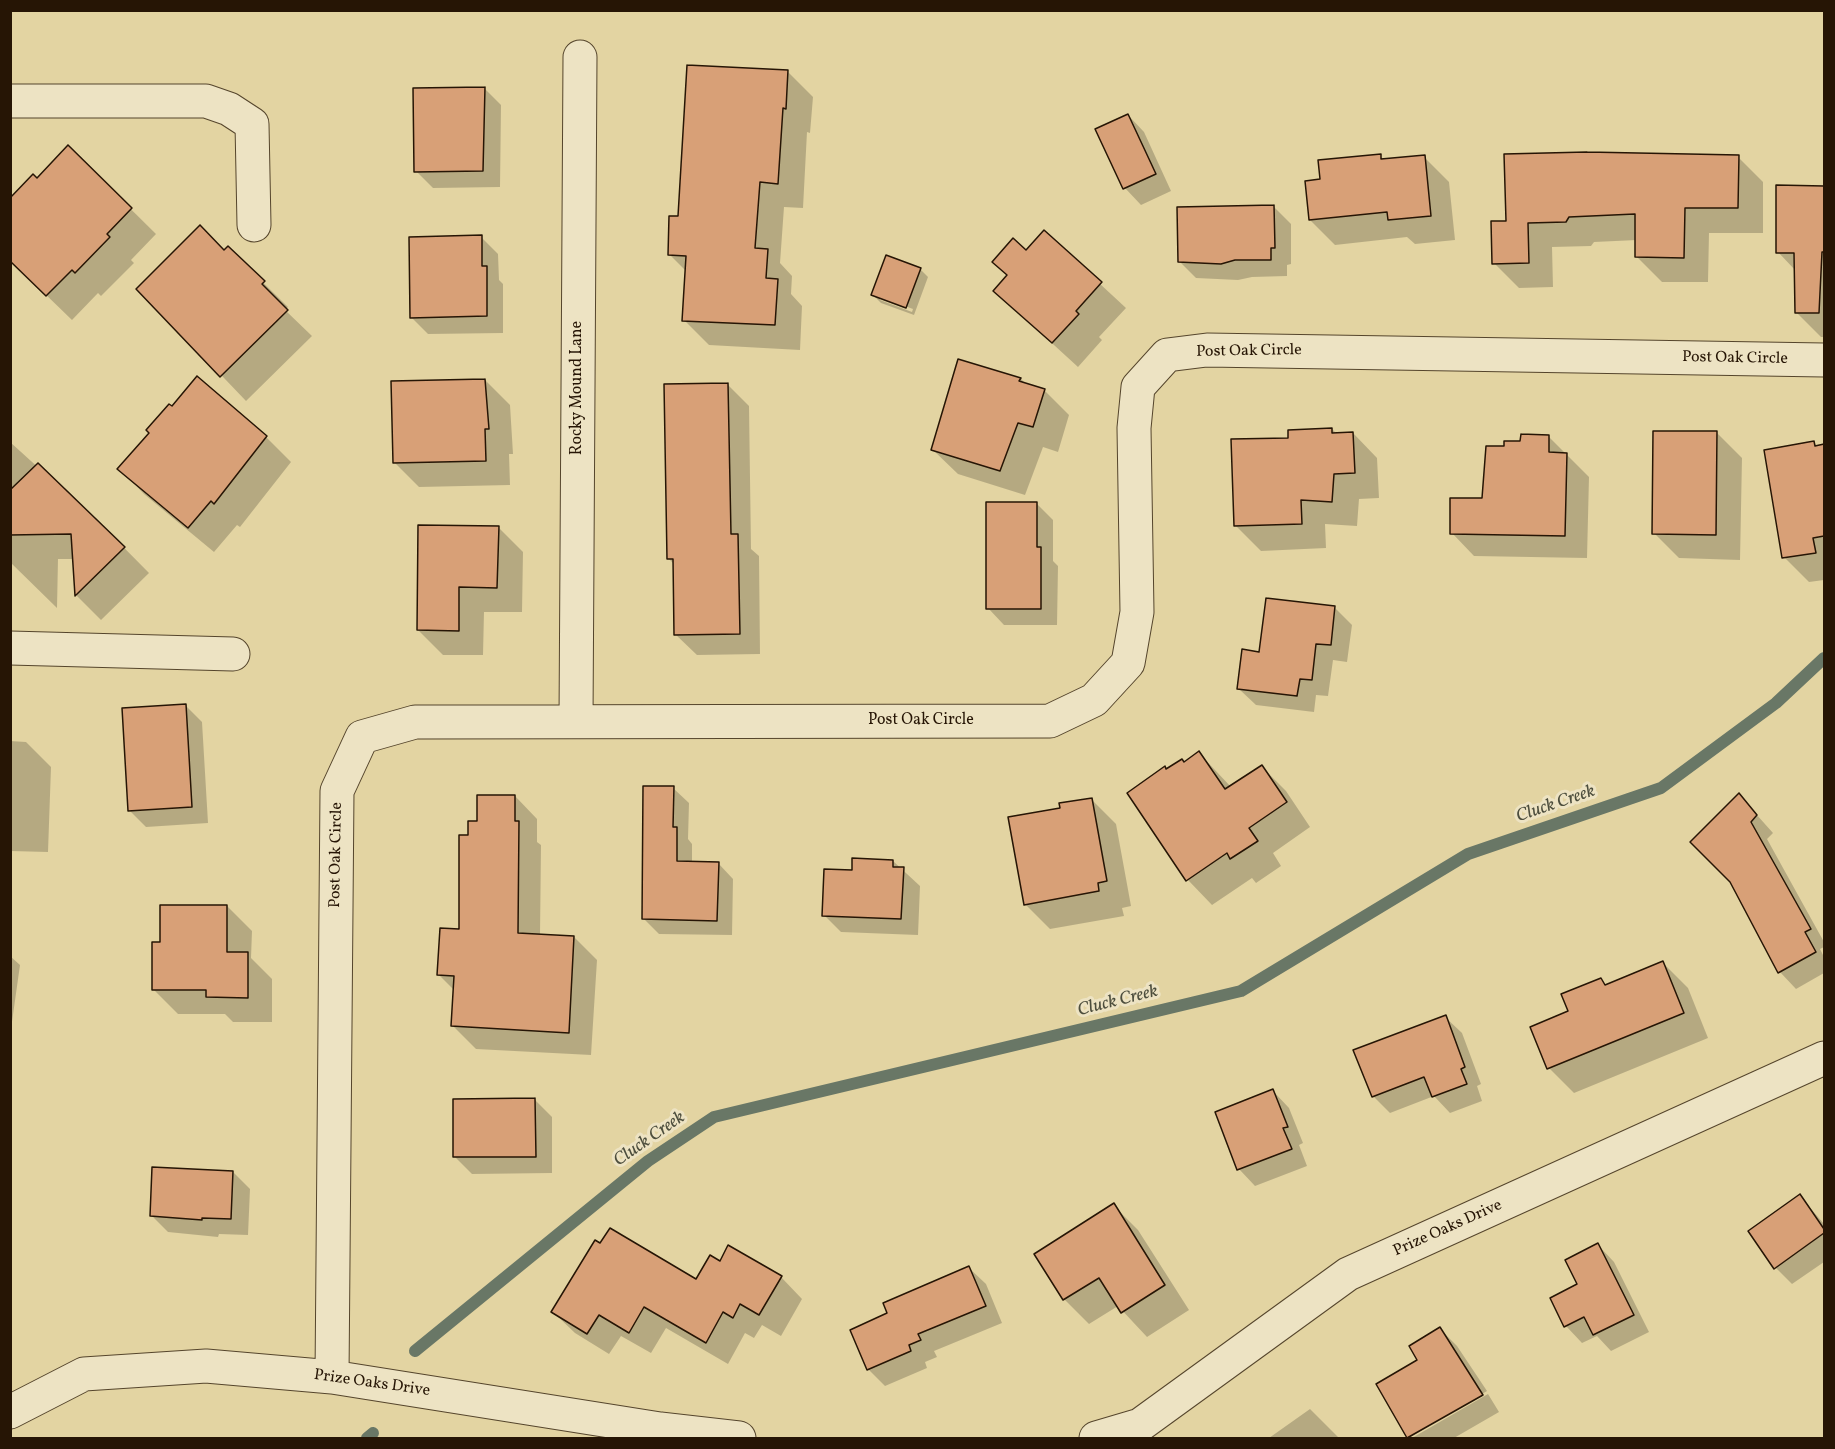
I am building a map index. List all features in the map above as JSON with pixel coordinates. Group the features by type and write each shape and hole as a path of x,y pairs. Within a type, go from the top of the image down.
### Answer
{"street":[{"name":"Rocky Mound Lane","path":"576,720 580,57"},
{"path":"10,101 206,101 229,109 252,124 254,225"},
{"name":"Post Oak Circle","path":"332,1377 337,791 362,737 415,722 1050,721 1094,700 1128,663 1137,612 1134,428 1138,387 1167,356 1207,350 1824,360"},
{"path":"10,648 233,654"},
{"name":"Prize Oaks Drive","path":"1096,1438 1140,1425 1348,1274 1824,1058"},
{"name":"Prize Oaks Drive","path":"10,1412 84,1374 206,1366 332,1377 659,1434 739,1438"}],"building":[{"path":"687,65 788,70 778,184 760,182 755,248 768,249 766,278 778,279 775,325 682,321 686,256 668,255 669,216 678,216"},
{"path":"485,87 483,171 414,172 413,88"},
{"path":"1128,114 1156,174 1123,189 1095,129"},
{"path":"68,145 132,208 107,234 110,237 75,273 72,270 46,296 10,261 10,198 33,174 37,178"},
{"path":"1587,152 1739,155 1738,208 1685,208 1684,258 1635,257 1635,214 1569,217 1566,222 1528,223 1529,263 1492,264 1491,221 1506,221 1504,154"},
{"path":"1381,154 1381,159 1425,155 1431,216 1388,220 1387,212 1309,220 1305,181 1320,179 1318,160"},
{"path":"1776,185 1824,186 1824,252 1822,252 1819,313 1795,313 1794,253 1776,253"},
{"path":"1274,205 1275,248 1271,248 1271,260 1235,260 1221,264 1178,262 1177,207"},
{"path":"200,225 224,250 228,246 265,281 262,284 288,310 220,377 136,289"},
{"path":"1044,230 1102,282 1076,311 1079,314 1052,343 993,291 1007,275 992,262 1013,238 1026,250"},
{"path":"482,235 482,266 487,266 487,316 410,318 409,237"},
{"path":"886,255 921,268 906,308 871,295"},
{"path":"958,359 1021,378 1019,381 1045,389 1033,427 1018,423 1000,471 931,450"},
{"path":"197,376 267,436 214,504 211,501 188,528 117,469 149,433 146,430 169,404 172,406"},
{"path":"485,379 489,429 485,429 486,461 393,463 391,381"},
{"path":"728,383 731,534 738,534 740,634 674,635 673,559 667,559 664,384"},
{"path":"1332,428 1332,433 1353,432 1355,473 1334,474 1332,502 1301,500 1302,524 1234,526 1231,439 1288,438 1288,430"},
{"path":"1653,431 1717,431 1716,535 1652,534"},
{"path":"1521,434 1549,435 1549,452 1567,453 1565,536 1450,534 1450,498 1482,498 1486,446 1504,446 1504,441 1520,441"},
{"path":"1814,441 1815,446 1824,444 1824,536 1813,538 1816,553 1782,558 1764,450"},
{"path":"38,463 125,547 75,596 71,534 10,535 10,490"},
{"path":"986,502 1037,502 1037,547 1041,547 1041,609 986,609"},
{"path":"418,525 499,526 497,588 459,587 459,631 417,630"},
{"path":"1266,598 1335,606 1331,645 1316,644 1312,680 1300,679 1297,696 1237,689 1242,649 1259,652"},
{"path":"186,704 192,807 128,811 122,708"},
{"path":"1199,751 1225,789 1262,765 1287,802 1249,828 1258,841 1230,859 1227,853 1186,881 1127,793 1165,766 1166,769 1182,759 1184,762"},
{"path":"643,786 674,786 673,827 677,827 677,861 719,862 717,921 642,919"},
{"path":"1739,793 1757,815 1751,822 1811,929 1805,932 1816,952 1778,973 1730,882 1690,842"},
{"path":"477,795 515,795 515,821 519,821 518,933 574,936 569,1033 451,1026 454,976 437,975 440,928 459,929 459,835 468,835 468,821 477,821"},
{"path":"1092,798 1107,881 1098,883 1099,891 1024,905 1008,817 1060,808 1059,803"},
{"path":"852,858 893,860 893,867 904,867 901,919 822,916 824,869 852,870"},
{"path":"160,905 227,905 227,952 248,952 248,998 206,997 206,990 152,990 152,942 160,942"},
{"path":"1663,961 1684,1013 1547,1069 1530,1027 1568,1011 1561,994 1601,978 1605,985"},
{"path":"1446,1015 1465,1067 1461,1069 1467,1084 1432,1097 1424,1077 1372,1097 1353,1050"},
{"path":"1273,1089 1288,1127 1283,1128 1292,1149 1237,1170 1215,1112"},
{"path":"535,1098 536,1157 453,1157 453,1099"},
{"path":"152,1167 233,1171 231,1219 202,1218 202,1220 150,1216"},
{"path":"1800,1194 1824,1229 1824,1233 1774,1269 1748,1231"},
{"path":"1114,1203 1165,1285 1121,1313 1099,1278 1063,1300 1034,1254"},
{"path":"610,1228 696,1279 710,1255 720,1261 728,1245 782,1276 759,1315 740,1304 733,1318 723,1312 706,1343 644,1307 629,1333 599,1315 587,1334 551,1312 595,1240 600,1243"},
{"path":"1598,1243 1634,1315 1593,1335 1584,1317 1564,1327 1550,1298 1577,1284 1565,1260"},
{"path":"969,1266 986,1306 918,1334 921,1340 909,1345 911,1351 867,1370 850,1330 887,1313 883,1303"},
{"path":"1440,1327 1483,1395 1407,1438 1376,1384 1417,1360 1409,1346"}],"waterway":[{"name":"Cluck Creek","path":"415,1351 648,1161 714,1117 1241,991 1468,854 1661,788 1776,703 1824,658"},
{"name":"Cluck Creek","path":"367,1438 373,1433"}]}
